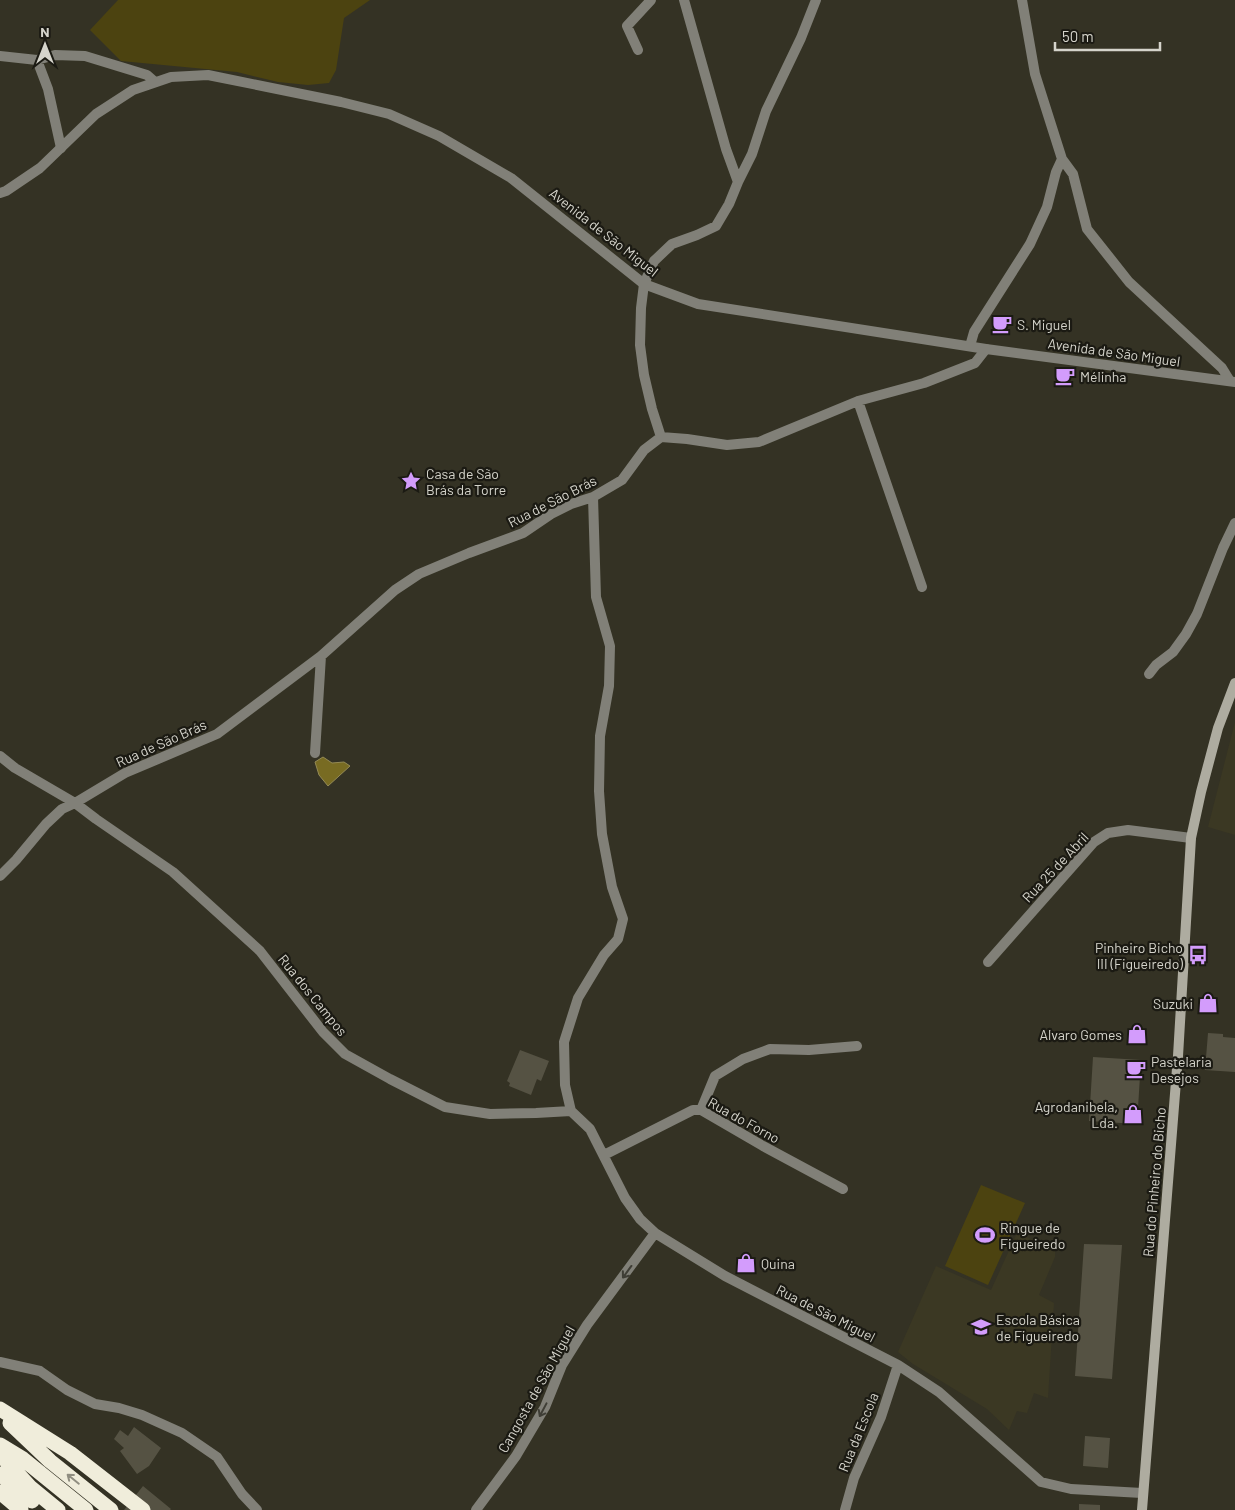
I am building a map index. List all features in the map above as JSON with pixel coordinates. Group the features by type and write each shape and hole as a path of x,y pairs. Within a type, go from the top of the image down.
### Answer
{"highway":[{"path":"0,1409 70,1453 143,1510"},
{"path":"0,1414 50,1461 111,1510"},
{"path":"0,1445 23,1459 86,1510"},
{"path":"0,1454 30,1487 58,1510"},
{"path":"0,1474 43,1510"},
{"path":"0,1492 21,1510"}],"main road":[{"name":"Rua do Pinheiro do Bicho","path":"1142,1510 1178,1056 1191,838 1218,728 1235,683"}],"street":[{"path":"638,50 627,26 651,0"},
{"path":"684,0 726,149 738,182"},
{"path":"816,0 801,38 766,110 752,154 729,204 716,226 672,244 654,262 644,284 640,344 644,375 661,437 727,445 758,442 858,401 924,383 975,363 986,349"},
{"path":"1022,0 1035,74 1062,160 1073,174 1087,229 1129,282 1222,368 1232,382"},
{"path":"0,56 38,60 55,55 85,56 147,76 155,82"},
{"path":"38,60 48,89 61,148"},
{"name":"Avenida de São Miguel","path":"0,193 40,168 96,114 133,90 171,77 208,75 341,102 389,114 439,136 511,178 644,284 698,304 986,349 1232,382"},
{"path":"970,346 974,332 1030,244 1047,208 1056,172 1062,160"},
{"path":"858,401 922,587"},
{"name":"Rua de São Brás","path":"0,876 46,824 62,809 126,773 217,734 321,656 395,590 420,574 523,533 558,510 594,497 622,480 644,450 661,437"},
{"path":"571,1111 565,1085 564,1042 578,998 604,956 618,938 623,919 612,887 602,834 599,791 600,736 609,686 610,646 596,597 594,497"},
{"path":"1150,674 1156,665 1173,652 1190,628 1235,523"},
{"path":"315,753 321,656"},
{"name":"Rua dos Campos","path":"0,756 15,768 75,803 173,872 260,951 323,1032 345,1054 444,1107 490,1114 571,1111"},
{"name":"Rua 25 de Abril","path":"988,962 1094,842 1108,833 1128,830 1191,838"},
{"path":"701,1110 715,1076 742,1059 770,1049 809,1050 857,1046"},
{"name":"Rua do Forno","path":"604,1155 693,1110 701,1110 843,1189"},
{"name":"Rua de São Miguel","path":"571,1111 590,1129 625,1198 640,1219 655,1233 725,1276 898,1365 939,1392 1041,1482 1071,1489 1142,1493"},
{"name":"Cangosta de São Miguel","path":"476,1510 516,1456 545,1407 562,1365 587,1325 655,1233"},
{"path":"0,1362 40,1371 67,1390 95,1404 119,1408 142,1415 182,1433 216,1457 242,1494 257,1510"},
{"name":"Rua da Escola","path":"845,1510 854,1478 881,1417 898,1365"}],"shaded area":[{"path":"118,0 370,0 344,18 336,70 329,83 308,85 278,82 237,72 121,61 90,30"},
{"path":"1235,722 1235,835 1208,827"},
{"path":"323,757 332,763 344,762 350,766 328,786 319,775 315,762"},
{"name":"Ringue de Figueiredo","path":"981,1185 1025,1203 988,1285 945,1266"},
{"name":"Escola Básica de Figueiredo","path":"1017,1233 1055,1249 1055,1257 1039,1295 1054,1303 1048,1398 1034,1393 1027,1413 1017,1411 1009,1430 987,1409 913,1364 898,1352 936,1266 991,1290"}],"building":[{"path":"1208,1033 1223,1034 1223,1037 1235,1038 1235,1072 1205,1070"},
{"path":"520,1050 549,1061 541,1081 537,1079 531,1095 509,1086 510,1083 507,1081"},
{"path":"1093,1057 1141,1060 1137,1124 1089,1121"},
{"path":"1084,1244 1122,1245 1112,1379 1075,1376"},
{"path":"134,1427 161,1448 149,1466 137,1474 120,1451 124,1448 114,1439 120,1430 128,1436"},
{"path":"1085,1436 1110,1438 1108,1468 1083,1466"},
{"path":"143,1486 171,1509 124,1510"},
{"path":"1079,1504 1100,1505 1100,1510 1079,1510"}],"place":[{"name":"S. Miguel","path":"1002,324"},
{"name":"Mélinha","path":"1065,376"},
{"name":"Casa de São Brás da Torre","path":"411,481"},
{"name":"Pinheiro Bicho III (Figueiredo)","path":"1198,955"},
{"name":"Suzuki","path":"1208,1003"},
{"name":"Alvaro Gomes","path":"1137,1034"},
{"name":"Pastelaria Desejos","path":"1136,1069"},
{"name":"Agrodanibela, Lda.","path":"1133,1114"},
{"name":"Ringue de Figueiredo","path":"985,1235"},
{"name":"Quina","path":"746,1263"},
{"name":"Escola Básica de Figueiredo","path":"981,1327"}]}
